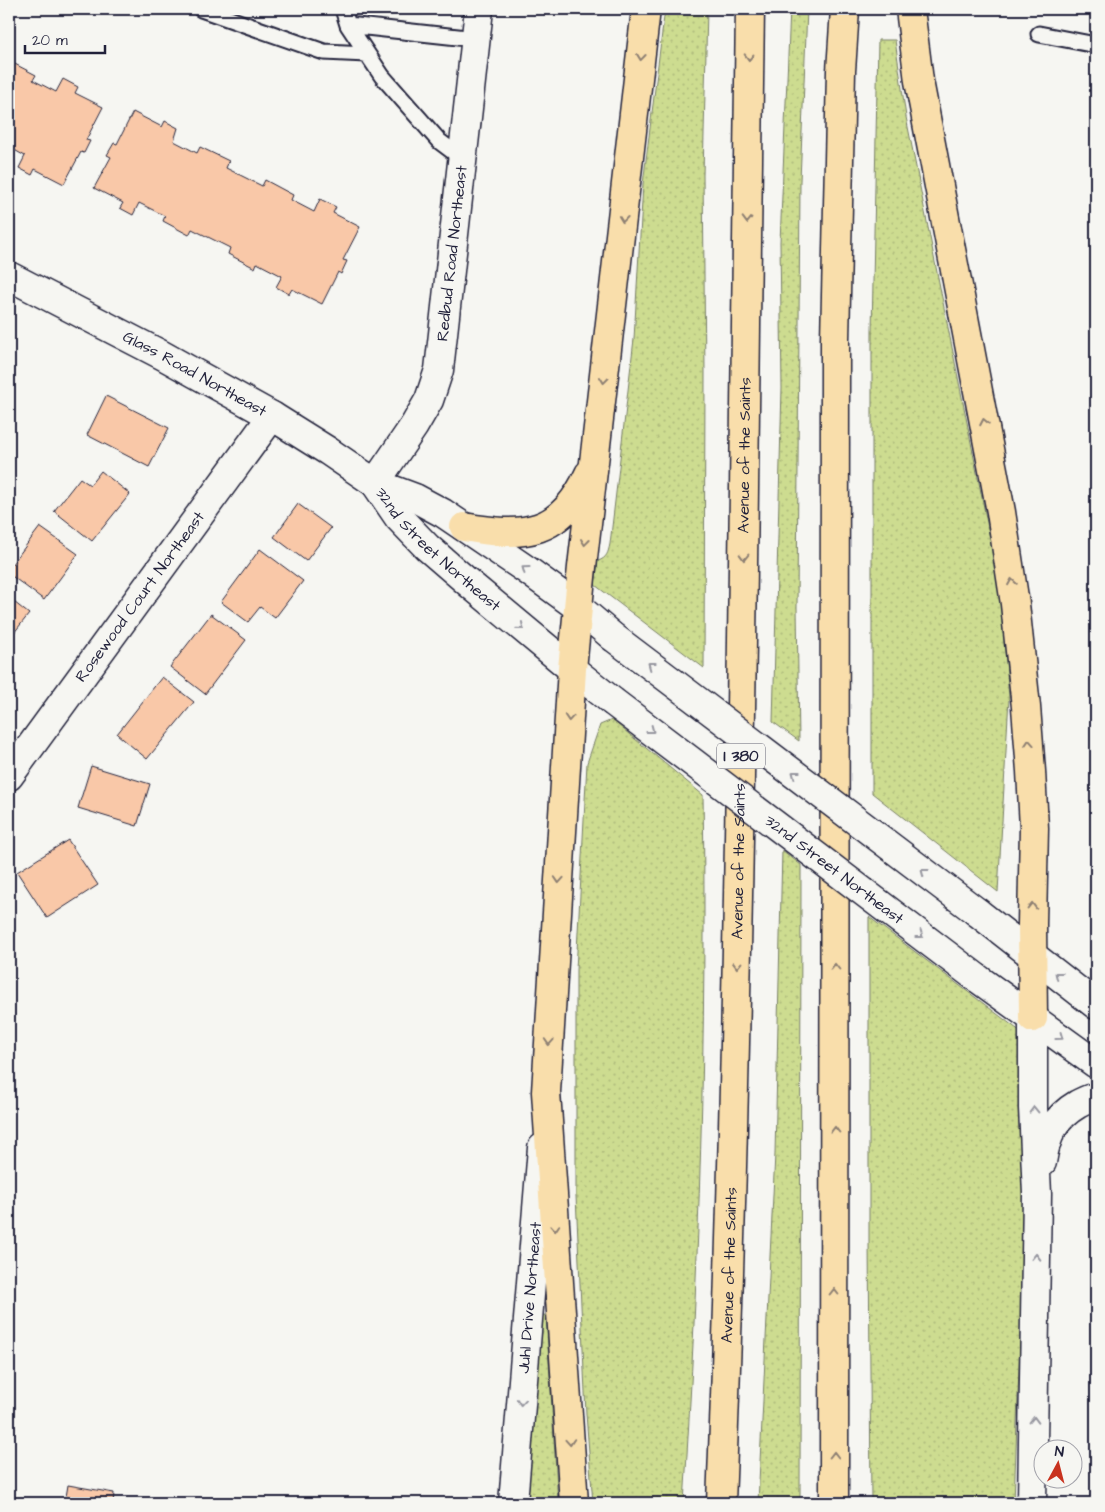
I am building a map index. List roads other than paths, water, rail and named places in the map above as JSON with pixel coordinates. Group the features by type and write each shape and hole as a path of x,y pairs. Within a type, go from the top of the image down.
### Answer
{"highway":[{"path":"574,1503 546,1092 572,669 646,9"},
{"name":"Avenue of the Saints","path":"722,1503 737,980 750,9"},
{"path":"834,1503 835,340 841,71 845,9"},
{"path":"910,9 918,81 1001,512 1015,604 1032,780 1034,828 1033,1018"},
{"path":"464,528 495,532 520,532 536,529 552,522 567,510 581,493 595,461"}],"street":[{"name":"Redbud Road Northeast","path":"375,483 414,426 429,400 440,370 480,9"},
{"name":"Glass Road Northeast","path":"9,276 162,355 272,416 375,483"},
{"name":"Rosewood Court Northeast","path":"9,776 272,416"},
{"name":"32nd Street Northeast","path":"375,483 415,498 443,513 579,608 613,637 977,912 1096,1005"},
{"name":"32nd Street Northeast","path":"375,483 399,518 427,547 572,669 977,978 1096,1064"},
{"path":"1032,1503 1038,1194 1033,1108 1033,1018"},
{"name":"Juhl Drive Northeast","path":"513,1503 546,1092"},
{"path":"1038,1194 1044,1151 1051,1129 1065,1112 1089,1098 1096,1097"}],"lane":[{"path":"201,9 324,52 367,54"},
{"path":"343,9 348,26 382,76 438,141 463,159"},
{"path":"348,26 476,39"},
{"path":"1039,34 1096,46"}]}
